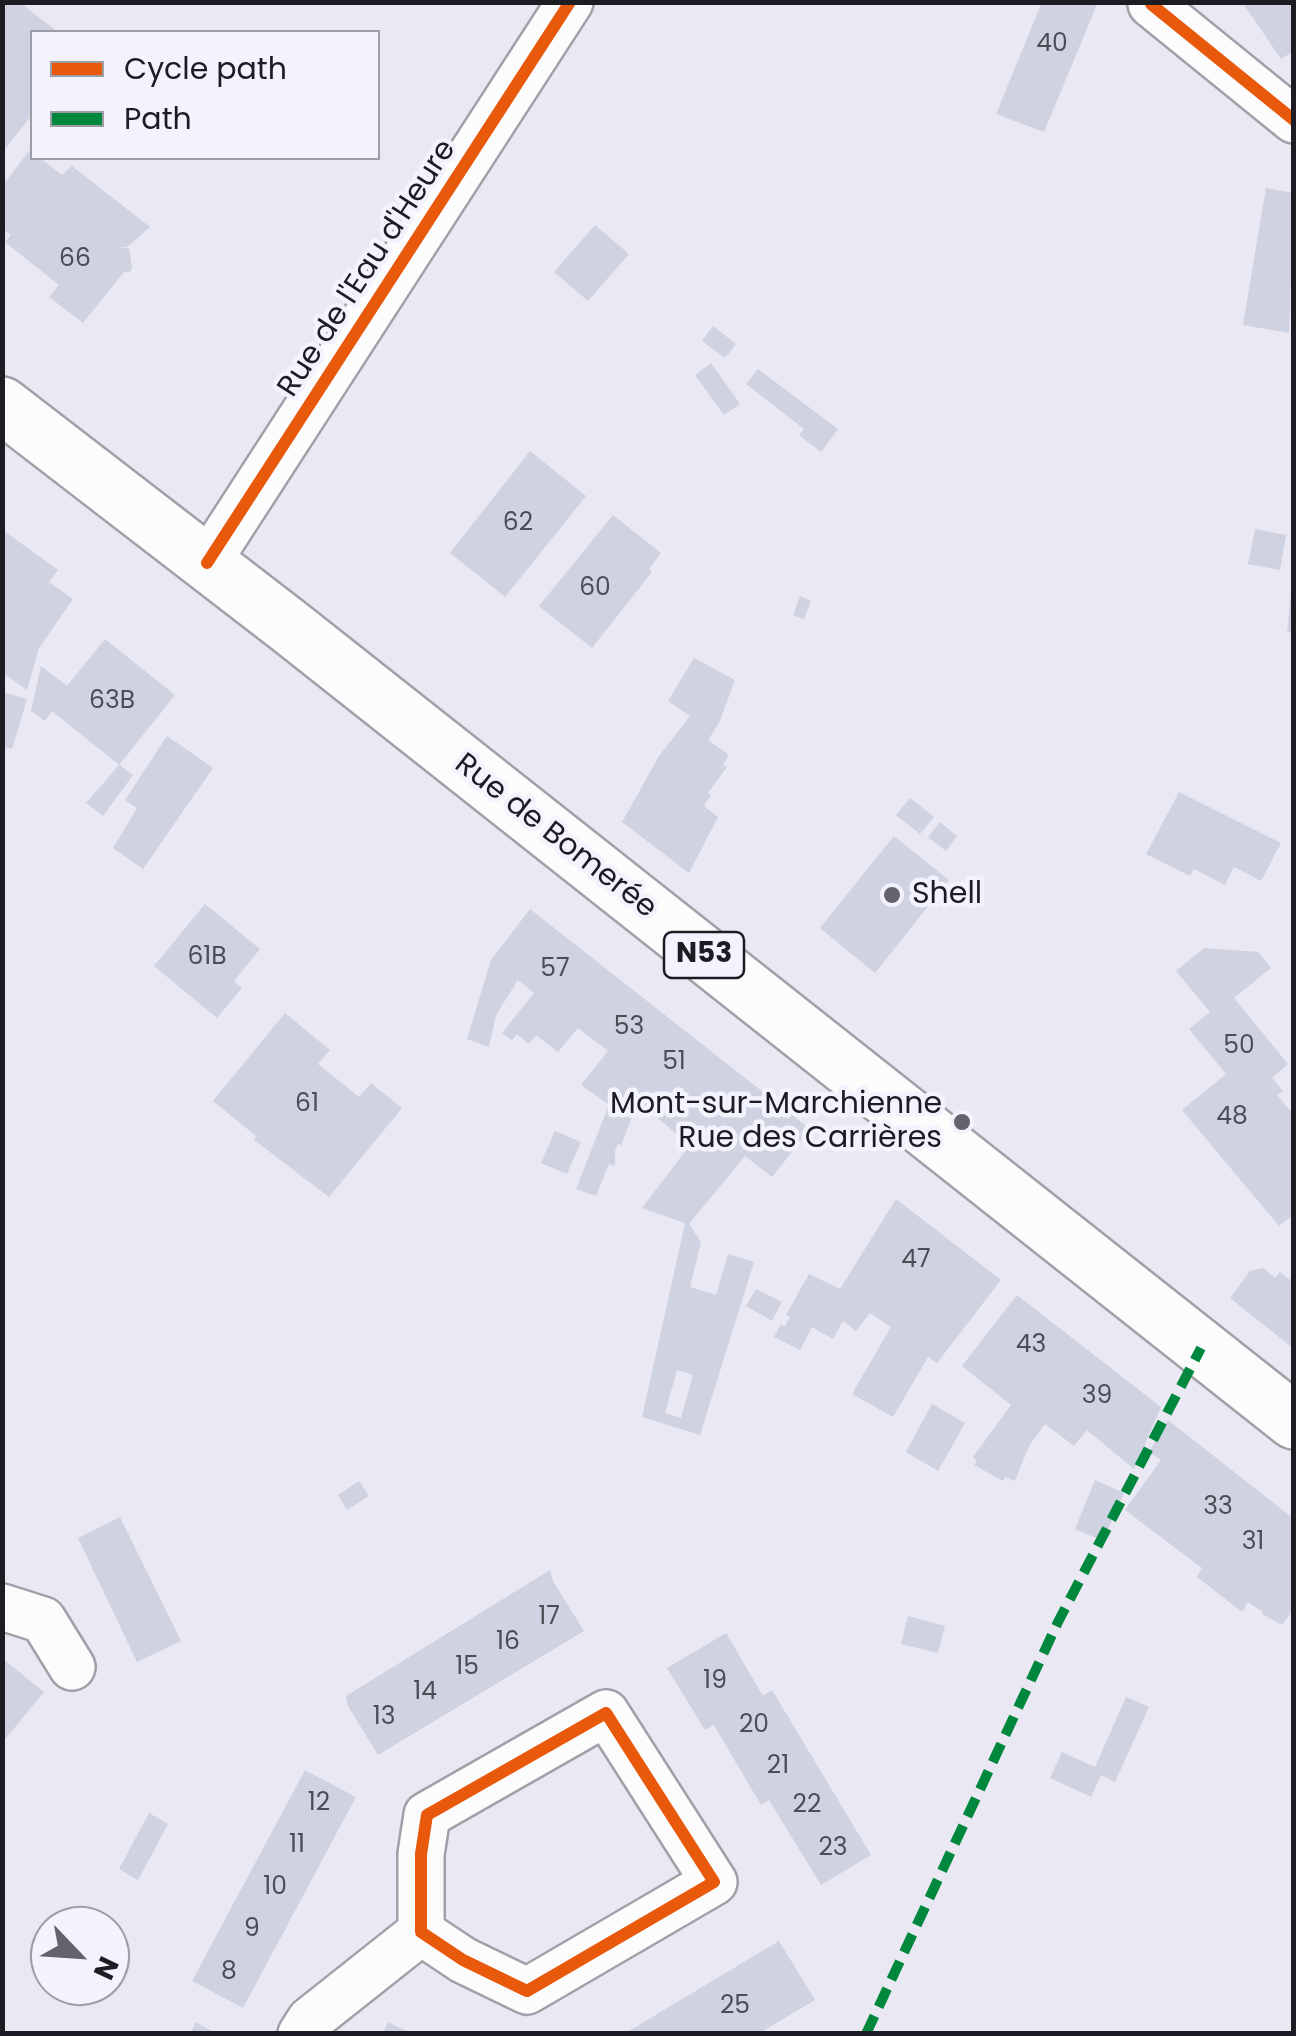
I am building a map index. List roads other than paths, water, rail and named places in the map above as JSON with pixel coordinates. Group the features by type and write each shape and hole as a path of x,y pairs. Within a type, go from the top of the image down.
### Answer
{"main road":[{"name":"Rue de Bomerée","path":"2,404 1294,1422"}],"street":[{"name":"Rue de l'Eau d'Heure","path":"207,563 570,2"},
{"path":"1151,4 1294,120"},
{"path":"2,1607 43,1620 72,1667"},
{"path":"606,1714 714,1882 527,1991 463,1960 421,1932 421,1854 427,1815 606,1714"},
{"path":"300,2034 310,2020 421,1932"}],"place":[{"name":"Shell","path":"892,895"},
{"name":"Mont-sur-Marchienne Rue des Carrières","path":"962,1122"}]}
